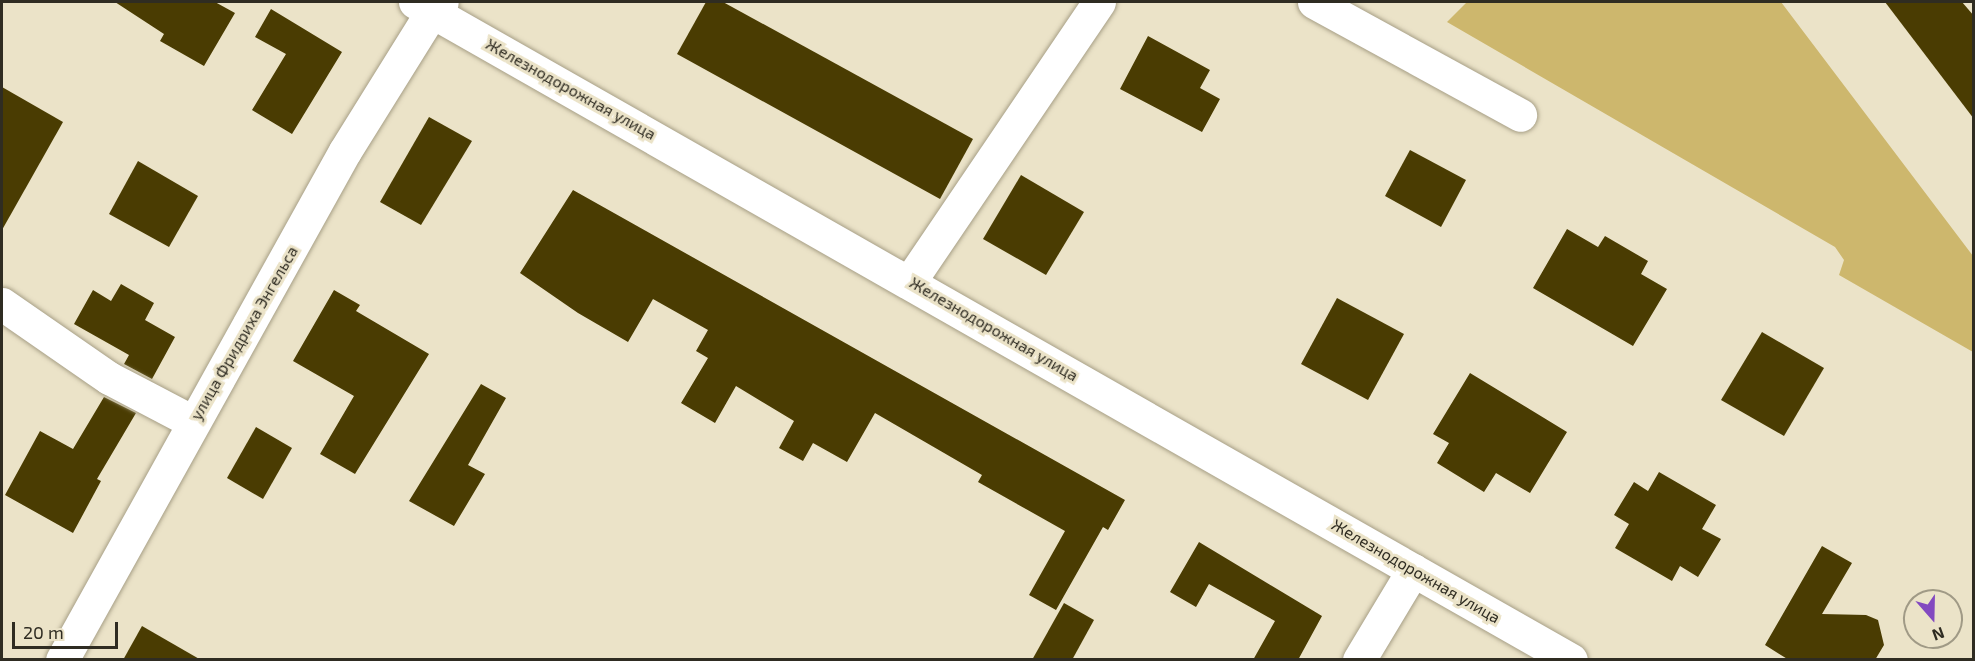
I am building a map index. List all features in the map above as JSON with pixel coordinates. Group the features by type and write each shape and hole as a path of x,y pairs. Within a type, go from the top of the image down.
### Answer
{"street":[{"path":"910,281 1099,2"},
{"path":"1314,2 1520,115"},
{"name":"Железнодорожная улица","path":"430,5 1571,660"},
{"name":"улица Фридриха Энгельса","path":"62,660 345,151 430,5"},
{"path":"2,304 110,378 193,422"},
{"path":"1359,660 1413,570"}],"shaded area":[{"path":"1467,2 1781,2 1973,256 1973,352 1839,275 1844,260 1835,247 1447,22"}],"building":[{"path":"115,2 215,2 235,13 204,66 160,41 164,34"},
{"path":"706,2 723,2 973,139 940,199 677,54"},
{"path":"1885,2 1962,2 1974,16 1974,119"},
{"path":"271,9 342,52 292,134 252,110 286,54 255,37"},
{"path":"1148,36 1210,70 1200,88 1220,99 1202,132 1120,89"},
{"path":"2,87 63,122 2,230"},
{"path":"429,117 472,141 421,225 380,202"},
{"path":"1410,150 1466,180 1441,227 1385,196"},
{"path":"138,161 198,196 169,247 109,214"},
{"path":"1021,175 1084,212 1046,275 983,239"},
{"path":"573,190 1125,500 1108,530 1103,527 1056,610 1029,595 1065,531 978,482 982,475 875,413 847,462 813,443 803,461 779,448 794,421 736,386 715,423 681,403 708,358 696,351 708,330 653,299 628,342 578,313 520,273"},
{"path":"1567,229 1598,247 1605,236 1648,261 1641,274 1667,289 1633,346 1533,288"},
{"path":"121,284 154,303 145,320 175,337 152,379 124,364 129,355 74,324 93,290 111,301"},
{"path":"334,290 360,305 356,311 429,354 355,474 320,454 354,396 293,361"},
{"path":"1337,298 1404,334 1368,400 1301,364"},
{"path":"1762,332 1824,368 1784,436 1721,400"},
{"path":"1470,373 1567,432 1530,493 1496,473 1484,492 1437,463 1449,443 1433,434"},
{"path":"481,384 506,398 468,465 485,474 454,526 409,501"},
{"path":"104,397 136,413 97,479 101,481 73,533 5,495 40,431 73,449"},
{"path":"256,427 292,448 263,499 227,478"},
{"path":"1659,472 1716,505 1702,529 1721,539 1698,577 1680,566 1672,581 1615,548 1629,524 1614,515 1634,482 1648,491"},
{"path":"1199,542 1322,616 1298,660 1253,660 1275,621 1209,584 1196,607 1170,592"},
{"path":"1822,546 1852,563 1822,614 1866,615 1878,620 1884,645 1875,660 1789,660 1765,645"},
{"path":"1064,603 1094,620 1072,660 1032,660"},
{"path":"142,626 201,660 123,660"}]}
